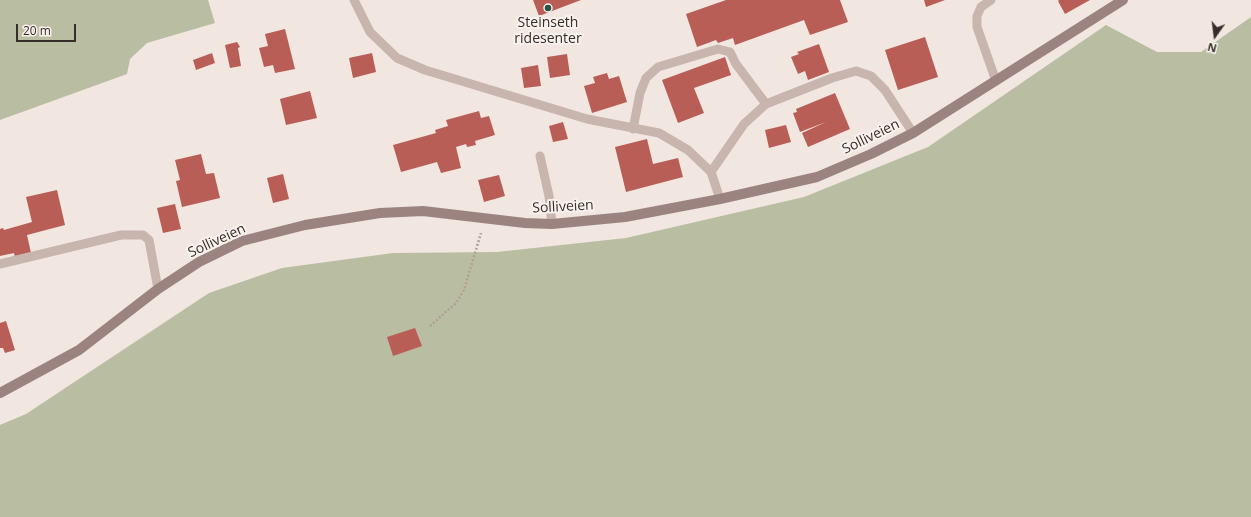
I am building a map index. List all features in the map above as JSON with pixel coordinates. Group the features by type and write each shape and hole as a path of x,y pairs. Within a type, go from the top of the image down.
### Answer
{"street":[{"name":"Solliveien","path":"0,393 79,350 158,289 199,262 242,241 305,225 380,213 423,211 524,223 552,224 626,217 720,200 817,177 871,154 912,133 1123,0"}],"lane":[{"path":"991,0 981,7 977,16 977,27 996,81"},
{"path":"355,1 370,32 397,58 425,70 587,119 659,133 688,150 711,172 720,200"},
{"path":"633,128 640,94 646,78 658,67 718,49 730,52 736,64 766,104"},
{"path":"711,172 744,124 766,104 832,78 856,71 871,76 885,90 912,133"},
{"path":"540,156 549,196 552,224"},
{"path":"0,264 121,235 143,235 149,240 158,289"}],"path":[{"path":"430,326 456,303 464,290 485,219"}],"green space":[{"path":"0,0 208,0 215,23 147,43 130,59 127,74 0,120"},
{"path":"1251,17 1251,517 0,517 0,425 26,414 209,293 282,268 393,253 497,252 626,238 804,197 928,147 1106,25 1157,52 1201,52"}],"building":[{"name":"Steinseth ridesenter","path":"533,0 581,0 539,16"},
{"path":"726,0 840,0 848,22 810,35 804,20 735,45 733,38 718,43 716,40 697,47 686,14"},
{"path":"924,0 945,0 926,7"},
{"path":"1090,0 1065,14 1058,1"},
{"path":"285,29 295,69 275,73 273,65 264,67 259,48 268,46 265,34"},
{"path":"925,37 938,77 898,90 885,50"},
{"path":"237,42 240,47 238,48 241,66 230,68 225,45"},
{"path":"819,44 829,72 808,80 805,71 798,74 791,57 799,54 797,52"},
{"path":"212,53 215,63 196,70 193,60"},
{"path":"372,53 376,72 353,78 349,58"},
{"path":"567,54 570,75 550,78 547,57"},
{"path":"725,57 731,75 694,88 704,113 678,123 662,80"},
{"path":"538,65 541,86 524,88 521,68"},
{"path":"607,73 609,79 619,76 627,102 592,113 584,86 595,83 593,77"},
{"path":"310,91 317,118 286,125 280,99"},
{"path":"835,93 850,129 808,147 802,133 826,122 800,132 793,113 797,112 796,109"},
{"path":"479,111 481,118 489,116 495,135 475,141 476,145 467,147 466,144 456,147 461,168 441,173 437,162 401,172 393,145 436,133 435,130 448,126 446,120"},
{"path":"563,122 568,139 553,142 549,126"},
{"path":"786,125 791,142 769,148 765,130"},
{"path":"647,139 653,164 678,158 683,177 626,192 615,147"},
{"path":"201,154 206,174 214,173 220,198 182,207 176,181 180,180 175,160"},
{"path":"283,174 289,199 273,203 267,178"},
{"path":"499,175 505,196 484,202 478,180"},
{"path":"57,190 65,225 27,235 31,253 15,257 14,253 0,256 0,229 3,228 4,230 32,222 26,197"},
{"path":"175,204 181,229 163,233 157,208"},
{"path":"6,321 15,350 5,353 3,348 0,348 0,323"},
{"path":"415,328 422,346 393,356 387,337"}],"place":[{"name":"Steinseth ridesenter","path":"548,8"}]}
